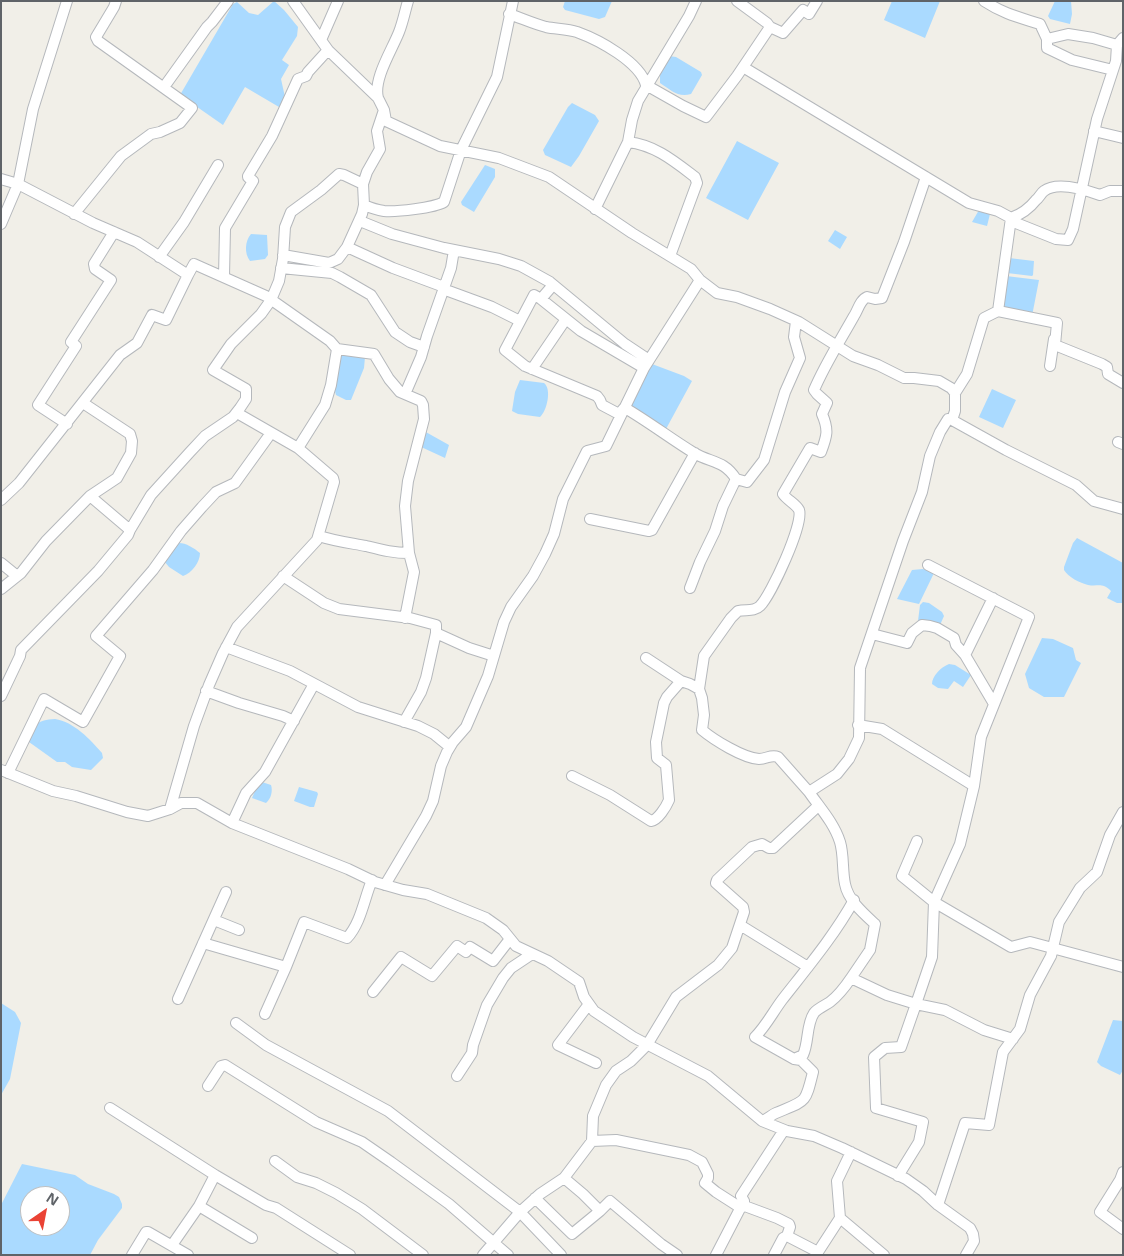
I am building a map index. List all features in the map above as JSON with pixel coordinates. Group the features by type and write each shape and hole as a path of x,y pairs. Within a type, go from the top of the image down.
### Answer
{"street":[{"path":"1,224 18,184 33,109 67,1"},
{"path":"74,214 120,156 151,134 180,123 192,108 98,41 96,38 116,1"},
{"path":"164,87 228,1"},
{"path":"293,1 328,50 378,98"},
{"path":"321,40 338,1"},
{"path":"408,1 400,29 378,81 376,92 384,110 386,121 440,146 499,158 549,177 595,209 691,269 700,280 716,293 745,300 796,321 853,356 878,365 904,378 939,381 951,388 955,393"},
{"path":"364,205 385,211 443,204 461,150 497,77 513,1"},
{"path":"595,209 628,142 638,101 696,1"},
{"path":"737,1 770,27 784,33 803,10 809,14 817,1"},
{"path":"984,1 998,10 1040,24 1047,39 1047,48 1072,60 1113,70"},
{"path":"509,14 545,26 577,32 599,42 624,56 644,77 646,85 683,106 706,116 770,27"},
{"path":"743,66 969,203 1006,214 1011,219 1056,239 1068,240 1073,229 1094,131 1120,42 1068,34 1047,39"},
{"path":"224,277 224,228 253,181 248,176 272,136 298,78 306,76 328,50"},
{"path":"283,255 330,263 338,259 347,248 360,221 364,205 363,184 367,172 380,150 377,131 384,110"},
{"path":"1094,131 1123,138"},
{"path":"628,142 641,144 659,151 695,177 697,183 670,256"},
{"path":"159,257 184,222 218,165"},
{"path":"1,696 21,650 98,571 128,535 151,495 205,436 237,413 246,399 246,389 213,370 231,344 261,314 271,300 279,281 285,227 291,212 339,174 363,184"},
{"path":"794,1059 803,1055 807,1046 808,1031 815,1012 843,990 870,950 875,924 858,908 845,885 840,841 832,825 809,792 778,757 750,758 709,736 702,730 704,715 699,690 704,656 738,611 754,610 761,605 781,571 800,514 798,508 783,494 810,448 821,452 826,438 827,427 822,414 827,403 814,390 824,367 863,299 867,297 880,300 882,298 908,231 926,177"},
{"path":"1,179 18,184 74,214 137,242 188,275"},
{"path":"1011,219 1022,214 1044,190 1057,186 1082,189 1100,195 1110,191 1123,191"},
{"path":"998,311 1011,219"},
{"path":"360,221 392,234 454,250 499,258 520,266 553,285 647,364"},
{"path":"66,424 38,405 76,346 71,342 111,280 95,268 94,264 114,232"},
{"path":"347,248 492,307 520,321"},
{"path":"405,394 421,357 451,268 454,250"},
{"path":"1,500 20,483 120,355 136,343 152,315 166,320 194,264 266,296 338,348 374,354 389,379 400,392 421,401 424,405 424,419 408,481 405,506 414,577 405,618"},
{"path":"281,268 324,272 340,277 371,296 396,332 410,342 424,347"},
{"path":"385,885 426,816 433,800 441,766 453,742 466,727 488,676 504,622 511,607 533,576 545,554 554,534 563,500 587,451 606,446 647,364 700,280"},
{"path":"541,299 553,285"},
{"path":"626,406 618,414 602,406 596,396 525,366 505,350 534,295 581,331 647,364"},
{"path":"952,420 955,410 955,393 967,374 984,318 998,311 1057,323"},
{"path":"532,369 566,319"},
{"path":"626,406 695,453 720,462 731,471 736,479 747,482 764,460 785,392 800,358 794,337 796,321"},
{"path":"1050,366 1057,323"},
{"path":"1057,323 1055,345 1102,364 1107,368 1108,374 1123,383"},
{"path":"298,448 325,405 338,348"},
{"path":"1,589 17,576 46,541 90,496 117,478 131,453 132,441 130,434 84,403"},
{"path":"170,809 206,691 226,647 237,627 319,536 334,482 333,478 298,448 277,434 271,433 237,413"},
{"path":"809,792 837,774 849,759 859,738 860,668 902,541 922,492 930,456 940,432 948,419 1076,485 1094,501 1123,509"},
{"path":"271,433 235,483 216,492 202,506 153,570 96,636 120,656 83,722 44,699 5,771 53,791 148,816 170,809 181,803 198,803 232,823 372,880 385,885 427,894 486,918 503,930 516,946 548,960 579,982 584,997 594,1011 647,1045 708,1076 762,1121 784,1130 814,1136 851,1152 923,1191 938,1205 970,1228 974,1241 966,1255"},
{"path":"590,519 649,531 652,530 695,453"},
{"path":"690,588 736,479"},
{"path":"90,496 130,530"},
{"path":"319,536 329,540 392,553 410,553"},
{"path":"1,563 17,576"},
{"path":"898,1176 919,1142 923,1122 876,1108 874,1057 885,1048 901,1047 932,957 934,902 960,844 974,786 981,737 1029,617 928,565"},
{"path":"283,576 324,603 339,610 405,618 436,626 426,678 421,692 404,722"},
{"path":"965,655 993,598"},
{"path":"872,634 907,643 912,633 922,625 930,626 954,638 956,645 965,655 994,704"},
{"path":"436,632 469,648 494,656"},
{"path":"226,647 277,666 358,707 418,726 434,734 450,748"},
{"path":"646,658 699,690"},
{"path":"572,776 610,794 651,821 655,820 668,800 666,765 657,758 656,742 664,703 682,681"},
{"path":"232,823 246,793 265,772 314,684"},
{"path":"206,691 294,721"},
{"path":"858,725 882,729 974,786"},
{"path":"483,1255 520,1212 535,1198 564,1178 592,1142 593,1116 606,1084 616,1071 632,1061 647,1045 676,997 718,965 732,948 744,912 743,907 716,884 717,880 752,847 762,844 773,848 818,806"},
{"path":"938,1205 965,1123 989,1125 1003,1052 1020,1029 1030,995 1051,956 1059,922 1080,888 1097,872 1110,835 1123,812"},
{"path":"917,841 902,876 934,902 1012,947 1030,942 1123,967"},
{"path":"265,1014 304,922 347,938 352,933 359,919 372,880"},
{"path":"178,999 226,892"},
{"path":"762,1121 805,1100 813,1072 801,1060 794,1059 755,1037 763,1029 773,1011 808,967 854,900"},
{"path":"214,920 239,930"},
{"path":"740,924 808,967"},
{"path":"372,992 401,957 432,976 457,946 466,952 470,947 493,962 510,939"},
{"path":"203,943 286,967"},
{"path":"457,1076 472,1053 487,1005 503,978 510,968 532,954"},
{"path":"851,978 887,995 944,1010 984,1030 1013,1039"},
{"path":"590,1004 558,1045 596,1063"},
{"path":"236,1023 266,1045 388,1111 520,1212 561,1255"},
{"path":"208,1086 221,1066 225,1065 316,1122 362,1142 448,1204 508,1255"},
{"path":"110,1108 215,1175 266,1205 276,1208 350,1255"},
{"path":"716,1255 742,1207 744,1201 741,1196 784,1130"},
{"path":"592,1142 616,1140 689,1155 702,1162 708,1178 705,1183 716,1192 742,1207 777,1218 789,1224 790,1227 786,1236 774,1255"},
{"path":"786,1236 818,1252 840,1218 837,1182 851,1152"},
{"path":"274,1161 297,1177 316,1183 349,1201 424,1255"},
{"path":"1123,1172 1100,1212 1123,1229"},
{"path":"172,1245 199,1206 215,1175"},
{"path":"564,1178 584,1194 600,1211"},
{"path":"535,1198 572,1234 610,1201 677,1255"},
{"path":"199,1206 252,1238"},
{"path":"840,1218 884,1255"},
{"path":"132,1255 146,1232 188,1255"}],"water":[{"path":"274,1 298,27 297,36 282,60 289,65 281,79 285,97 281,107 245,87 223,125 180,95 233,4 237,2 249,13 258,15"},
{"path":"565,1 612,1 605,17 599,19 565,10 563,7"},
{"path":"892,1 940,1 925,38 884,20"},
{"path":"1055,1 1071,1 1072,14 1070,24 1050,19 1048,16"},
{"path":"669,56 676,57 701,72 702,75 691,94 678,94 660,83 660,70"},
{"path":"572,103 595,115 599,121 571,167 545,155 543,150"},
{"path":"737,141 779,163 748,220 706,198"},
{"path":"485,165 495,169 495,177 474,212 462,205 461,202"},
{"path":"979,210 990,214 987,226 972,222"},
{"path":"835,230 847,237 840,249 828,241"},
{"path":"251,234 267,235 268,255 265,259 250,261 248,258 246,247 247,240"},
{"path":"1009,258 1034,261 1033,275 1007,273"},
{"path":"1006,276 1039,280 1032,316 1003,307"},
{"path":"339,353 365,357 364,368 351,400 346,400 336,395 334,387"},
{"path":"652,364 692,381 666,429 629,406"},
{"path":"520,380 544,383 546,386 548,400 545,410 540,417 518,414 512,411 515,392"},
{"path":"992,389 1016,400 1003,428 979,417"},
{"path":"424,431 449,445 445,458 419,446"},
{"path":"1077,538 1123,563 1123,603 1117,603 1107,598 1111,591 1105,587 1081,583 1066,573 1064,567 1073,543"},
{"path":"179,543 190,546 200,553 195,567 183,576 169,567 164,561"},
{"path":"923,569 934,573 919,604 897,599 912,570"},
{"path":"923,602 929,603 942,612 944,616 940,625 921,625 918,621 920,605"},
{"path":"1042,638 1053,639 1073,648 1076,660 1081,663 1064,697 1044,697 1029,688 1025,674"},
{"path":"949,664 955,665 971,675 963,687 954,681 948,689 938,688 932,684 937,672"},
{"path":"55,719 75,727 102,753 103,758 91,770 72,767 65,762 57,762 29,742 32,731 37,724 44,720"},
{"path":"262,782 272,787 272,792 266,803 252,798 258,784"},
{"path":"299,787 317,792 314,807 294,801"},
{"path":"1,1003 15,1012 21,1023 10,1079 1,1095"},
{"path":"1113,1020 1123,1021 1123,1070 1120,1075 1101,1066 1097,1062"},
{"path":"22,1164 75,1175 88,1184 119,1197 122,1208 98,1240 90,1255 1,1255 1,1205"}]}
